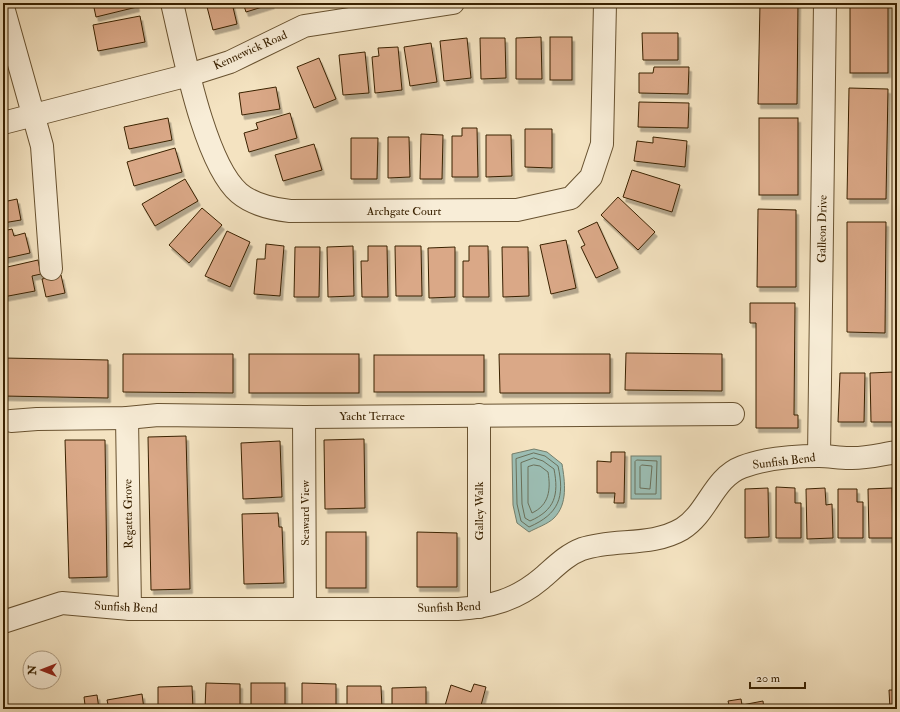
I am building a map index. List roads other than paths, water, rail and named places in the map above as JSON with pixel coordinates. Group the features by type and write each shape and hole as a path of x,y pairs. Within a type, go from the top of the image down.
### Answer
{"street":[{"name":"Archgate Court","path":"172,3 189,75 218,165 234,188 251,201 273,209 290,211 517,210 571,198 590,177 602,144 605,3"},
{"name":"Kennewick Road","path":"3,123 189,75 230,62 304,26 453,3"},
{"name":"Galleon Drive","path":"820,456 825,3"},
{"path":"3,7 42,146 51,269"},
{"name":"Yacht Terrace","path":"11,421 37,419 127,418 158,415 304,417 733,414"},
{"name":"Galley Walk","path":"479,415 479,607"},
{"name":"Seaward View","path":"304,417 305,609"},
{"name":"Regatta Grove","path":"127,418 130,609"},
{"name":"Sunfish Bend","path":"3,622 62,604 130,609 458,609 479,607 505,601 521,594 564,559 582,549 602,544 644,542 663,537 682,529 700,514 725,477 741,467 784,458 820,456 850,458 897,452"}],"water":[{"path":"534,449 547,452 562,464 564,492 562,506 554,518 529,532 517,523 513,505 512,454"},
{"path":"631,456 661,456 661,499 631,499"}]}
